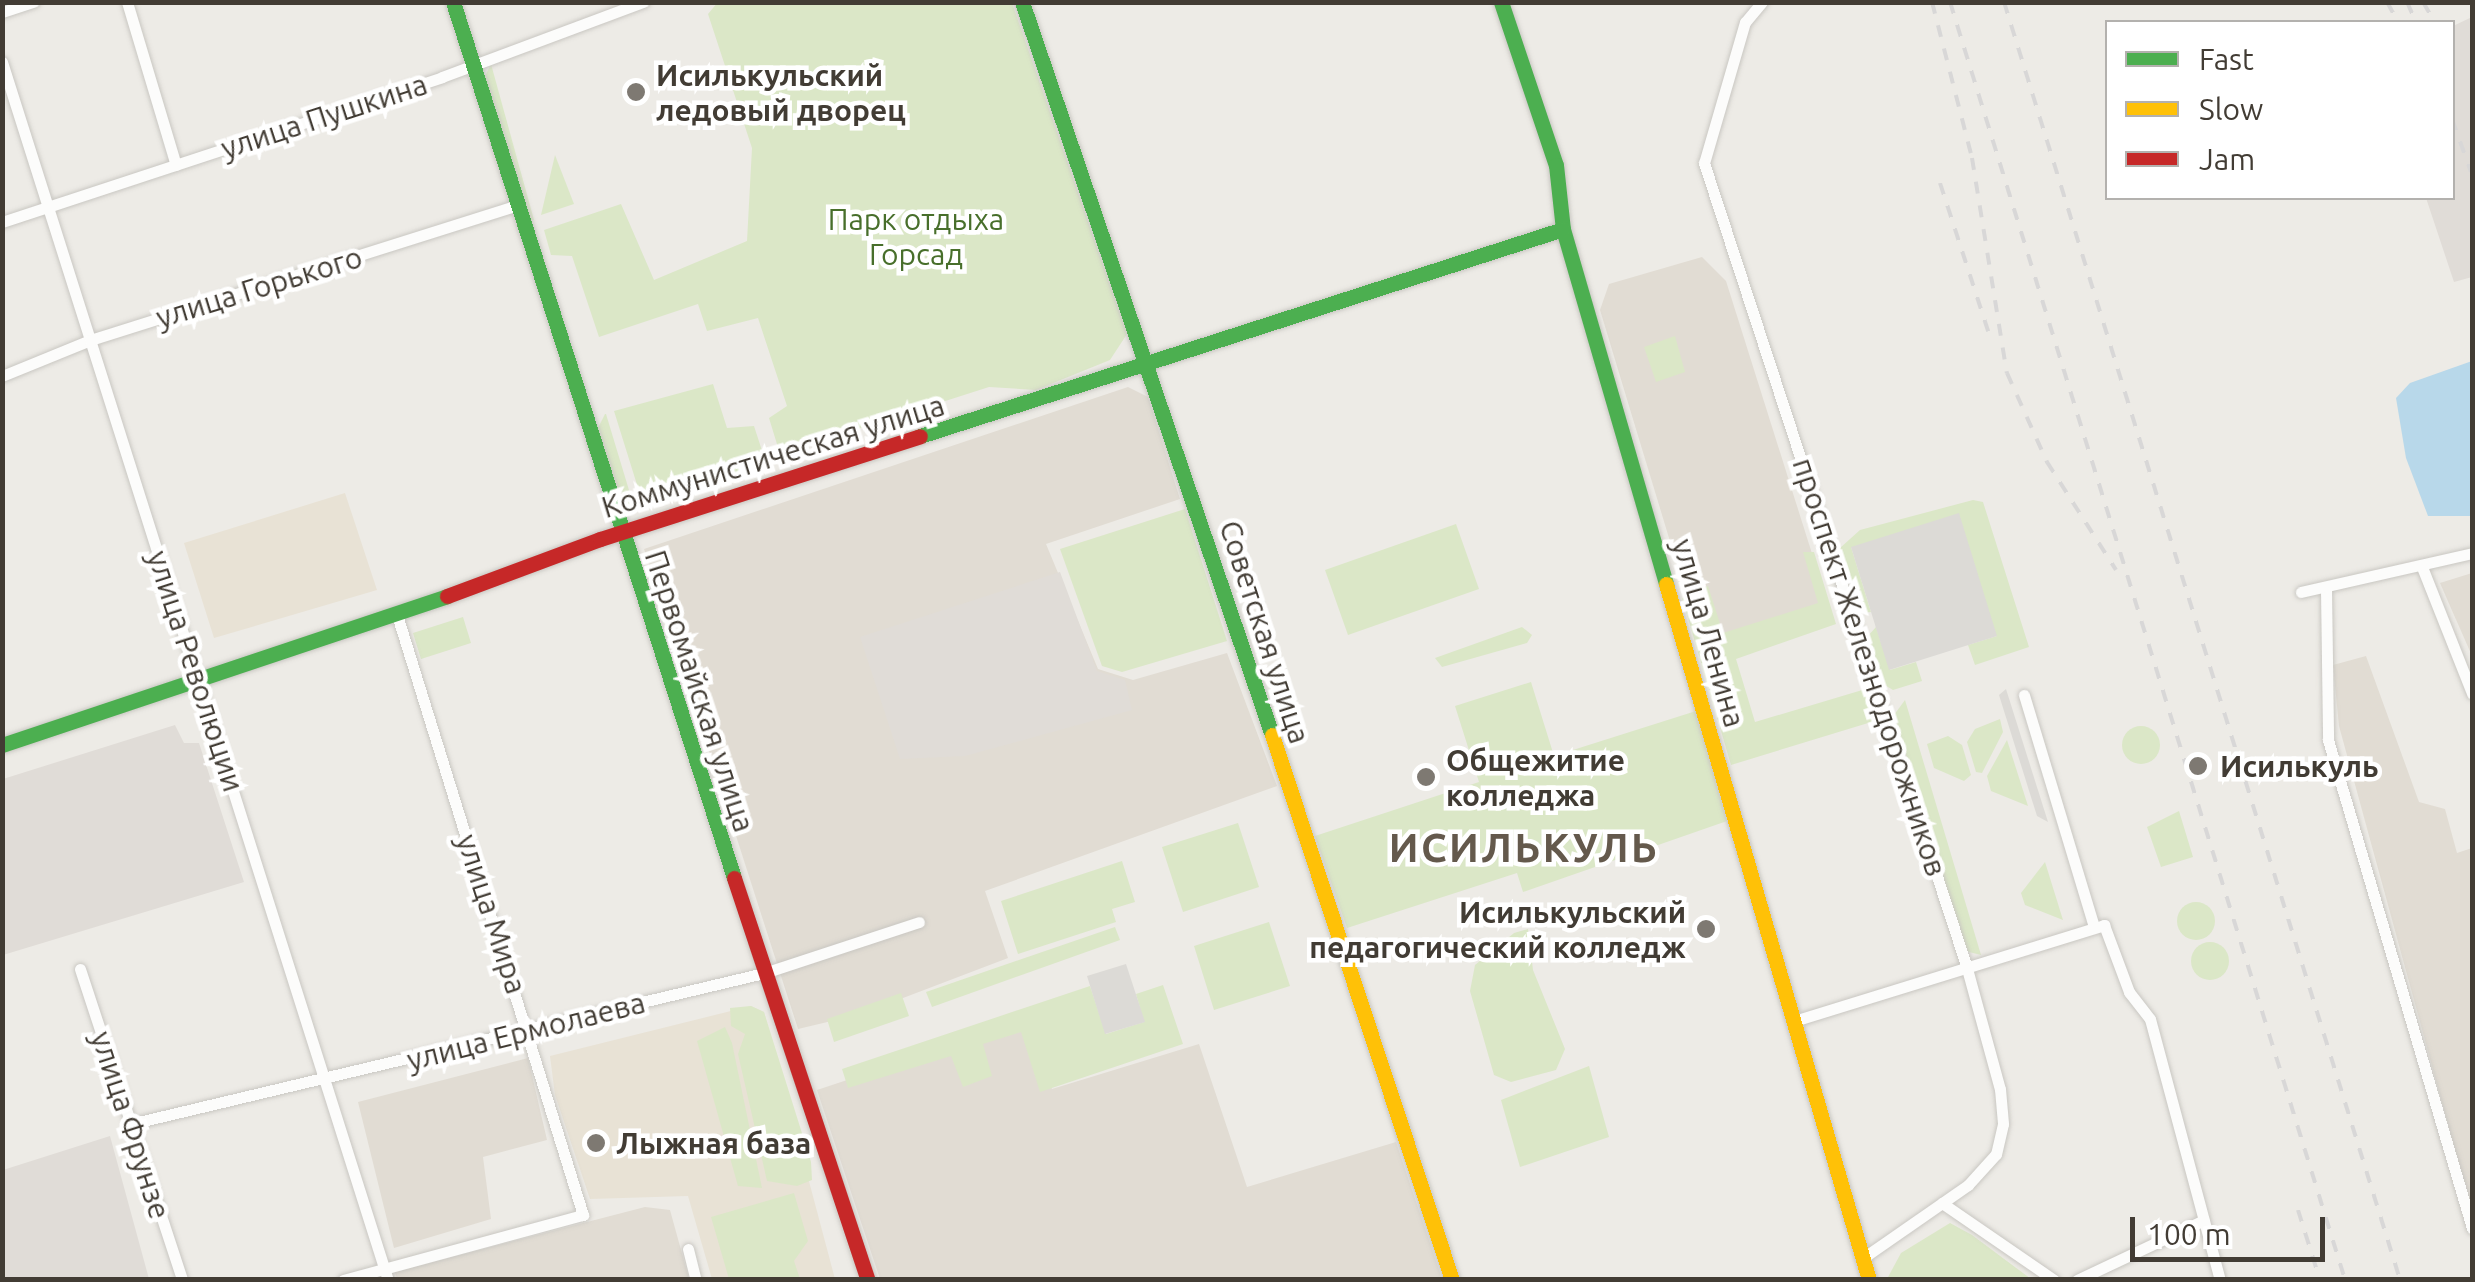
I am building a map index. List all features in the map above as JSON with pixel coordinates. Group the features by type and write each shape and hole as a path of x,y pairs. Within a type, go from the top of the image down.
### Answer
{"street":[{"path":"2,12 32,2"},
{"path":"127,2 176,165"},
{"name":"Первомайская улица","path":"453,2 620,535 868,1280"},
{"name":"улица Пушкина","path":"2,222 473,64 643,2"},
{"name":"Советская улица","path":"1022,2 1149,365 1452,1280"},
{"name":"улица Ленина","path":"1501,2 1556,165 1562,229 1869,1280"},
{"name":"проспект Железнодорожников","path":"1762,2 1745,22 1706,144 1707,175 1966,967 2000,1089 2003,1124 1996,1154 1942,1203 1863,1258"},
{"name":"улица Революции","path":"2,62 387,1274"},
{"name":"улица Горького","path":"2,376 90,340 518,206"},
{"name":"Коммунистическая улица","path":"4,739 397,614 620,535 1562,229"},
{"path":"2301,592 2472,553"},
{"path":"2422,567 2472,692"},
{"path":"2326,589 2328,740 2472,1228"},
{"name":"улица Мира","path":"387,1274 583,1215 529,1030 397,614"},
{"path":"2024,695 2099,926 2129,992 2150,1018 2220,1280"},
{"name":"улица Ермолаева","path":"130,1124 764,973 919,922"},
{"path":"1794,1021 2099,926"},
{"name":"улица Фрунзе","path":"80,969 182,1280"},
{"path":"1942,1203 2054,1280"},
{"path":"2077,1280 2204,1220"},
{"path":"688,1249 696,1280"},
{"path":"342,1280 387,1274"}],"shaded area":[{"path":"2472,17 2472,277 2454,282 2427,200 2455,200 2455,25"},
{"path":"1702,257 1726,281 1832,617 1705,657 1600,310 1609,284"},
{"path":"1128,387 1148,397 1180,499 1046,544 1098,669 1133,680 1227,653 1277,786 985,891 1008,958 861,1014 798,1029 644,549"},
{"path":"345,493 377,590 214,638 184,543"},
{"path":"1959,513 1997,636 1889,670 1851,547"},
{"path":"1060,572 1097,671 1125,680 1132,710 965,756 900,759 860,637"},
{"path":"2472,573 2472,656 2440,583"},
{"path":"2366,656 2419,802 2445,809 2457,853 2472,848 2472,1212 2339,726 2333,665"},
{"path":"2006,689 2048,822 2037,816 1999,695"},
{"path":"175,725 184,743 199,743 244,882 3,955 3,779"},
{"path":"1126,964 1145,1022 1105,1034 1087,976"},
{"path":"751,1006 764,1012 835,1279 712,1279 688,1196 590,1199 555,1095 550,1056"},
{"path":"1028,1020 1052,1089 1199,1044 1247,1187 1396,1142 1442,1279 880,1279 817,1090"},
{"path":"528,1058 547,1140 483,1157 491,1219 394,1248 358,1102"},
{"path":"110,1136 149,1279 3,1279 3,1170"},
{"path":"645,1207 670,1210 689,1279 397,1279 395,1272"}],"green space":[{"name":"Парк отдыха Горсад","path":"718,2 1012,3 1127,334 1110,360 1036,390 989,387 780,454 769,418 787,406 758,318 707,331 698,304 599,337 572,256 551,255 544,230 621,204 654,280 747,241 752,148 708,14"},
{"path":"491,64 534,220 529,221 484,78"},
{"path":"555,155 574,204 541,215"},
{"path":"1675,336 1685,372 1656,382 1644,347"},
{"path":"713,384 727,428 754,426 766,463 643,504 614,411"},
{"path":"605,414 635,510 622,499 596,432"},
{"path":"1973,500 1983,502 2029,647 1975,665 1968,645 1997,636 1851,547 1871,612 1863,613 1840,548 1860,530"},
{"path":"1185,509 1227,641 1122,672 1102,666 1060,549"},
{"path":"1456,524 1479,589 1348,635 1325,570"},
{"path":"1803,552 1814,552 1836,624 1736,659 1755,722 1869,688 1878,720 1731,765 1682,598 1708,586 1723,633 1818,603"},
{"path":"463,617 471,643 421,659 413,633"},
{"path":"1522,627 1532,635 1527,643 1442,667 1435,658"},
{"path":"1876,627 1890,670 1916,662 1922,681 1893,690 1883,684 1868,636"},
{"path":"1531,682 1554,756 1696,711 1727,821 1523,892 1517,873 1347,928 1315,836 1479,782 1455,706"},
{"path":"1905,700 1981,955 1965,951 1894,715"},
{"path":"2000,719 2003,732 1982,773 1976,772 1967,742 1975,729"},
{"path":"2141,726 2154,732 2160,745 2154,758 2141,764 2128,758 2122,745 2128,732"},
{"path":"1948,736 1962,745 1971,775 1964,781 1934,768 1927,744"},
{"path":"2007,740 2028,806 1991,791 1987,776"},
{"path":"2179,811 2193,857 2161,867 2147,827"},
{"path":"1238,823 1259,887 1183,912 1162,847"},
{"path":"1122,861 1135,902 1112,909 1116,922 1018,954 1001,901"},
{"path":"2045,862 2063,920 2025,905 2021,893"},
{"path":"2196,902 2209,908 2215,921 2209,934 2196,940 2183,934 2177,921 2183,908"},
{"path":"1269,922 1290,986 1214,1010 1194,946"},
{"path":"1115,927 1120,940 932,1007 926,992"},
{"path":"1528,929 1533,970 1565,1049 1556,1070 1511,1082 1494,1075 1470,991 1475,965 1514,933"},
{"path":"2210,942 2223,948 2229,961 2223,974 2210,980 2197,974 2191,961 2197,948"},
{"path":"1163,985 1183,1044 1040,1092 1021,1032 983,1044 992,1076 963,1087 951,1056 848,1088 842,1069 1090,986 1106,1034 1144,1022 1136,994"},
{"path":"901,993 909,1016 834,1042 827,1019"},
{"path":"751,1006 764,1012 811,1162 812,1180 797,1186 767,1181 738,1054 745,1034 731,1026 730,1008"},
{"path":"725,1027 732,1043 762,1188 738,1186 697,1041"},
{"path":"1589,1066 1609,1137 1520,1167 1501,1100"},
{"path":"794,1193 808,1241 794,1261 800,1279 729,1279 711,1217"},
{"path":"1950,1223 2031,1279 1887,1279 1901,1253"}],"water":[{"path":"2472,361 2472,516 2428,516 2406,458 2396,398 2410,383"}],"railway":[{"path":"1932,2 1972,158 2007,373 2047,462 2116,570"},
{"path":"1950,2 2345,1280"},
{"path":"2004,2 2400,1280"},
{"path":"2387,2 2397,20"},
{"path":"2407,2 2415,20"},
{"path":"2423,2 2433,19"},
{"path":"2455,127 2471,172"},
{"path":"1940,183 1988,331"},
{"path":"2298,1210 2320,1280"}],"traffic: fast":[{"path":"453,2 734,878"},
{"path":"1022,2 1272,735"},
{"path":"1501,2 1556,165 1563,229 1666,584"},
{"path":"920,436 1563,229"},
{"path":"2,745 447,596"}],"traffic: slow":[{"path":"1666,584 1869,1280"},
{"path":"1272,735 1452,1280"}],"traffic: jam":[{"path":"447,596 600,539 920,436"},
{"path":"734,878 868,1280"}],"place":[{"name":"Исилькульский ледовый дворец","path":"636,92"},
{"name":"Исилькуль","path":"2198,766"},
{"name":"Общежитие колледжа","path":"1426,777"},
{"name":"Исилькульский педагогический колледж","path":"1706,929"},
{"name":"Лыжная база","path":"596,1143"}],"district":[{"name":"ИСИЛЬКУЛЬ","path":"1524,848"}]}
